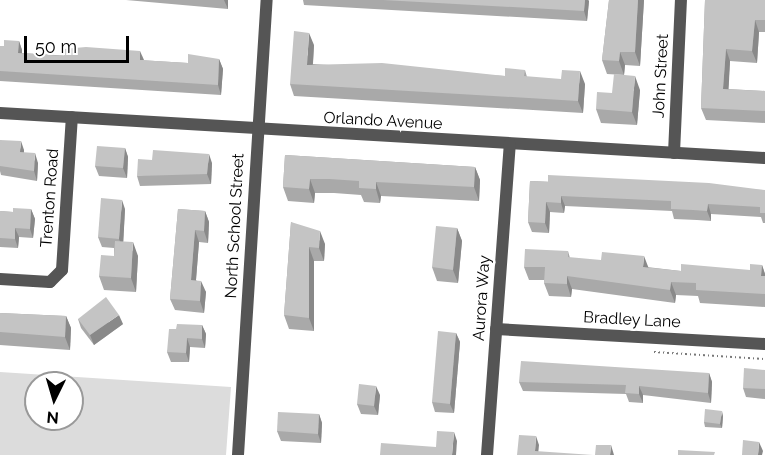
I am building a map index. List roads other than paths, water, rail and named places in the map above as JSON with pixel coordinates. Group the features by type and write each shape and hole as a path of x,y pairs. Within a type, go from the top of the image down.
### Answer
{"street":[{"name":"North School Street","path":"238,455 267,0"},
{"name":"John Street","path":"674,153 681,0"},
{"name":"Orlando Avenue","path":"0,113 765,159"},
{"name":"Trenton Road","path":"0,279 55,279 62,270 72,117"},
{"name":"Aurora Way","path":"487,455 510,144"},
{"name":"Bradley Lane","path":"496,329 765,344"}]}
